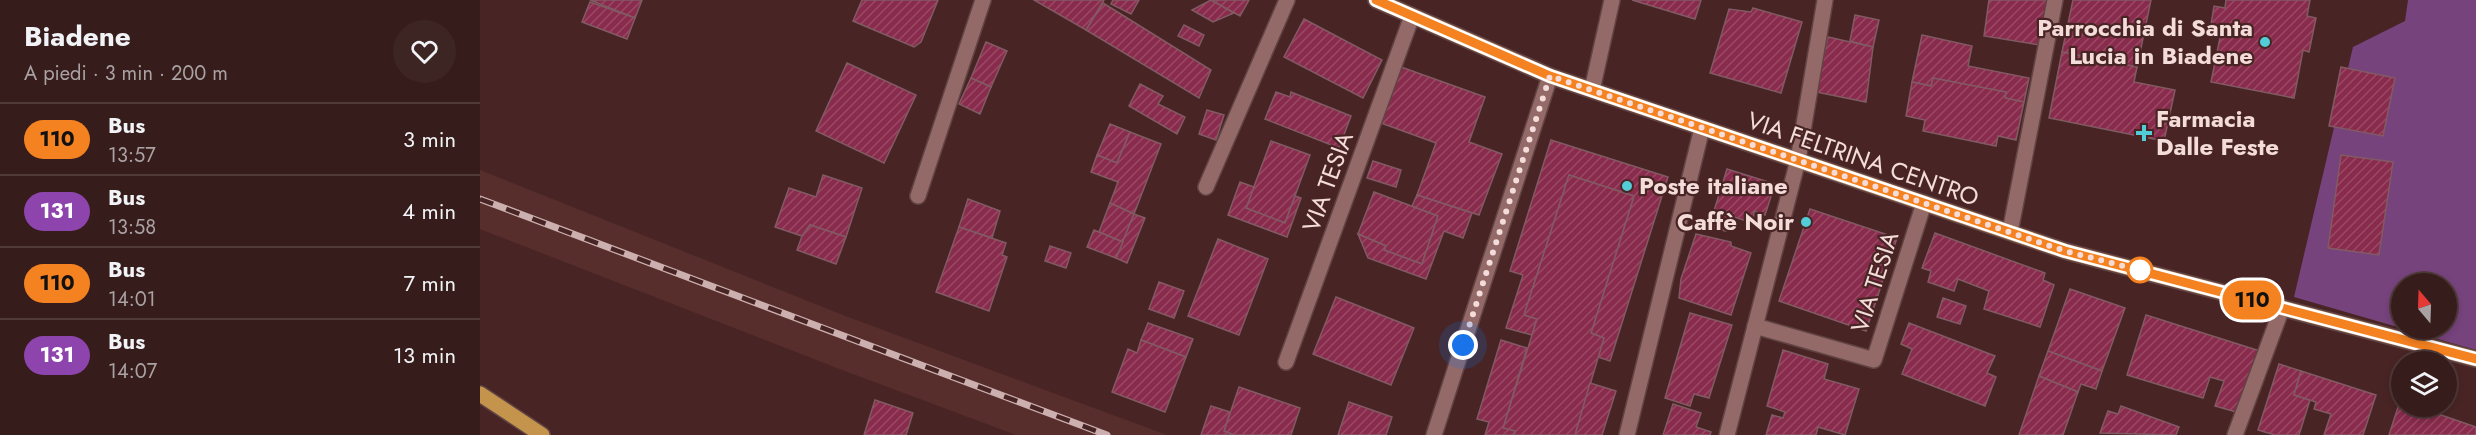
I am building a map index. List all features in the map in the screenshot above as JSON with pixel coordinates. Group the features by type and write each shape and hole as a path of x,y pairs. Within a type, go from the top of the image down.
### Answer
{"main road":[{"name":"VIA FELTRINA CENTRO","path":"1376,0 1550,76 2065,251 2476,359"},
{"path":"480,394 542,435"}],"street":[{"path":"918,196 982,0"},
{"path":"1206,187 1287,0"},
{"path":"1592,90 1612,0"},
{"path":"1727,435 1798,160 1825,0"},
{"path":"2010,232 2055,0"},
{"name":"VIA TESIA","path":"1287,362 1412,16"},
{"path":"1434,435 1550,76"},
{"path":"1627,435 1702,128"},
{"name":"VIA TESIA","path":"1755,326 1874,360 1924,203"},
{"path":"2235,435 2282,308"}],"shaded area":[{"path":"2408,0 2476,0 2476,350 2438,339 2457,339 2457,273 2391,273 2391,325 2294,297 2353,47 2405,21"},
{"path":"480,170 848,317 1167,435 1016,435 837,368 480,229"}],"building":[{"path":"590,0 642,0 635,18"},
{"path":"862,0 938,0 921,42 914,47 853,21"},
{"path":"1034,0 1104,0 1086,30"},
{"path":"1113,0 1139,0 1131,14 1111,4"},
{"path":"1211,0 1249,0 1240,16"},
{"path":"1211,0 1234,13 1213,22 1192,10"},
{"path":"1632,0 1701,0 1695,19"},
{"path":"1989,0 2047,0 2040,45 1984,36"},
{"path":"2073,0 2151,0 2137,67 2062,52"},
{"name":"Parrocchia di Santa Lucia in Biadene","path":"2226,0 2310,0 2307,16 2316,18 2309,52 2303,50 2294,98 2211,82 2221,33 2210,31 2214,6 2225,8"},
{"path":"590,2 635,18 627,39 582,22"},
{"path":"1103,3 1211,70 1199,98 1086,30"},
{"path":"1753,8 1802,22 1781,93 1710,73 1729,9 1751,12"},
{"path":"1855,15 1879,20 1873,47 1850,41"},
{"path":"1304,19 1382,60 1363,98 1284,57"},
{"path":"1184,25 1204,35 1199,46 1178,36"},
{"path":"1922,35 1972,46 1968,66 2029,78 2024,102 2005,98 2006,92 1933,78 1931,86 1912,82"},
{"path":"1828,37 1873,47 1866,102 1816,92"},
{"path":"986,42 1007,51 991,87 971,78"},
{"path":"2062,52 2137,67 2134,82 2175,90 2164,141 2049,118"},
{"path":"847,63 916,95 884,163 816,131"},
{"path":"1401,67 1485,97 1469,142 1502,154 1479,215 1417,195 1436,143 1381,123"},
{"path":"2341,67 2395,78 2383,136 2329,126"},
{"path":"971,78 991,87 980,114 959,104"},
{"path":"1933,78 2006,92 2005,98 2024,102 2016,140 1998,136 1996,146 1923,131 1925,120 1906,116 1912,82 1931,86"},
{"path":"1140,84 1163,96 1158,104 1185,117 1177,134 1129,106"},
{"path":"1276,92 1290,97 1291,92 1351,116 1339,148 1265,119"},
{"path":"1207,110 1224,115 1216,140 1199,134"},
{"path":"1110,124 1130,132 1117,163 1097,155"},
{"path":"1130,132 1161,144 1134,214 1110,203 1118,182 1091,172 1097,155 1117,163"},
{"path":"1551,140 1668,177 1610,361 1598,357 1604,338 1591,333 1634,196 1569,175 1524,315 1537,319 1532,335 1506,328 1523,275 1510,271"},
{"path":"1271,141 1310,155 1285,223 1246,208"},
{"path":"2341,155 2393,162 2379,255 2328,248"},
{"path":"1373,161 1401,170 1396,187 1367,178"},
{"path":"1727,169 1775,184 1765,215 1754,211 1753,223 1731,216 1726,231 1709,227"},
{"path":"823,175 862,188 846,237 810,225 802,236 775,227 789,188 816,197"},
{"path":"1569,175 1634,196 1591,333 1604,338 1575,435 1514,435 1515,431 1503,428 1537,319 1524,315"},
{"path":"1240,182 1254,187 1246,208 1285,223 1295,196 1301,198 1287,237 1228,215"},
{"path":"1374,192 1438,216 1422,264 1384,250 1386,246 1358,234"},
{"path":"1417,195 1472,213 1463,238 1444,231 1426,279 1368,258 1358,234 1386,246 1384,250 1422,264 1438,216 1412,206"},
{"path":"968,199 1000,211 992,238 959,227"},
{"path":"1110,203 1134,214 1123,242 1099,232"},
{"path":"1810,209 1897,238 1866,331 1779,301"},
{"path":"1134,214 1145,218 1127,263 1116,258"},
{"path":"810,225 846,237 836,264 797,250 802,236"},
{"path":"959,227 1006,243 1002,255 1007,257 989,311 936,292"},
{"path":"1094,230 1123,242 1116,258 1087,247"},
{"path":"1935,233 2045,273 2043,280 2054,285 2040,327 1984,309 1989,291 1958,279 1954,291 1928,282 1931,271 1922,268"},
{"path":"1696,234 1731,242 1731,246 1751,253 1731,315 1679,298 1681,279"},
{"path":"1218,239 1268,259 1239,335 1188,316"},
{"path":"1050,246 1071,253 1066,268 1045,261"},
{"path":"1159,282 1184,291 1174,318 1149,309"},
{"path":"2070,289 2125,308 2102,371 2048,351"},
{"path":"1336,297 1414,328 1391,385 1313,354"},
{"path":"1943,298 1966,306 1960,324 1937,317"},
{"path":"1690,313 1732,325 1709,398 1694,394 1690,406 1665,398"},
{"path":"2146,315 2260,351 2240,413 2215,406 2224,381 2210,377 2203,398 2127,375"},
{"path":"1148,323 1193,339 1186,357 1141,340"},
{"path":"1909,323 1995,356 1987,373 1996,377 1985,406 1902,374 1912,349 1901,344"},
{"path":"1141,340 1186,357 1165,412 1112,392 1128,349 1137,353"},
{"path":"1501,340 1527,348 1503,428 1515,431 1514,435 1485,435 1489,422 1477,419"},
{"path":"1783,350 1828,364 1824,379 1859,389 1845,435 1818,427 1816,435 1766,435 1772,415 1783,418 1785,412 1767,406"},
{"path":"2048,351 2102,371 2096,389 2081,384 2078,392 2039,376"},
{"path":"2279,364 2301,371 2294,395 2310,400 2299,435 2275,435 2258,430"},
{"path":"2301,371 2376,395 2363,435 2324,435 2331,414 2314,409 2316,402 2294,395"},
{"path":"2039,376 2078,392 2063,435 2019,435"},
{"path":"1590,383 1616,391 1602,435 1575,435"},
{"path":"1239,387 1300,408 1291,435 1234,435 1224,431"},
{"path":"875,400 913,413 906,435 864,435"},
{"path":"1349,402 1392,417 1386,435 1338,435"},
{"path":"1673,404 1701,413 1696,427 1711,432 1710,435 1663,435"},
{"path":"1211,406 1230,412 1224,431 1234,435 1201,435"},
{"path":"2121,406 2179,427 2176,435 2100,433 2108,411 2118,414"},
{"path":"2395,417 2447,417 2476,427 2476,435 2389,435"}],"railway":[{"path":"480,199 1107,435"}],"bus line":[{"name":"110","path":"1376,0 1550,76 2065,251 2476,359"}],"place":[{"name":"Parrocchia di Santa Lucia in Biadene","path":"2265,42"},
{"name":"Farmacia Dalle Feste","path":"2144,133"},
{"name":"Poste italiane","path":"1627,186"},
{"name":"Caffè Noir","path":"1806,222"}],"route":[{"path":"1463,345 1550,76 2065,251 2147,272 2140,270"}]}
